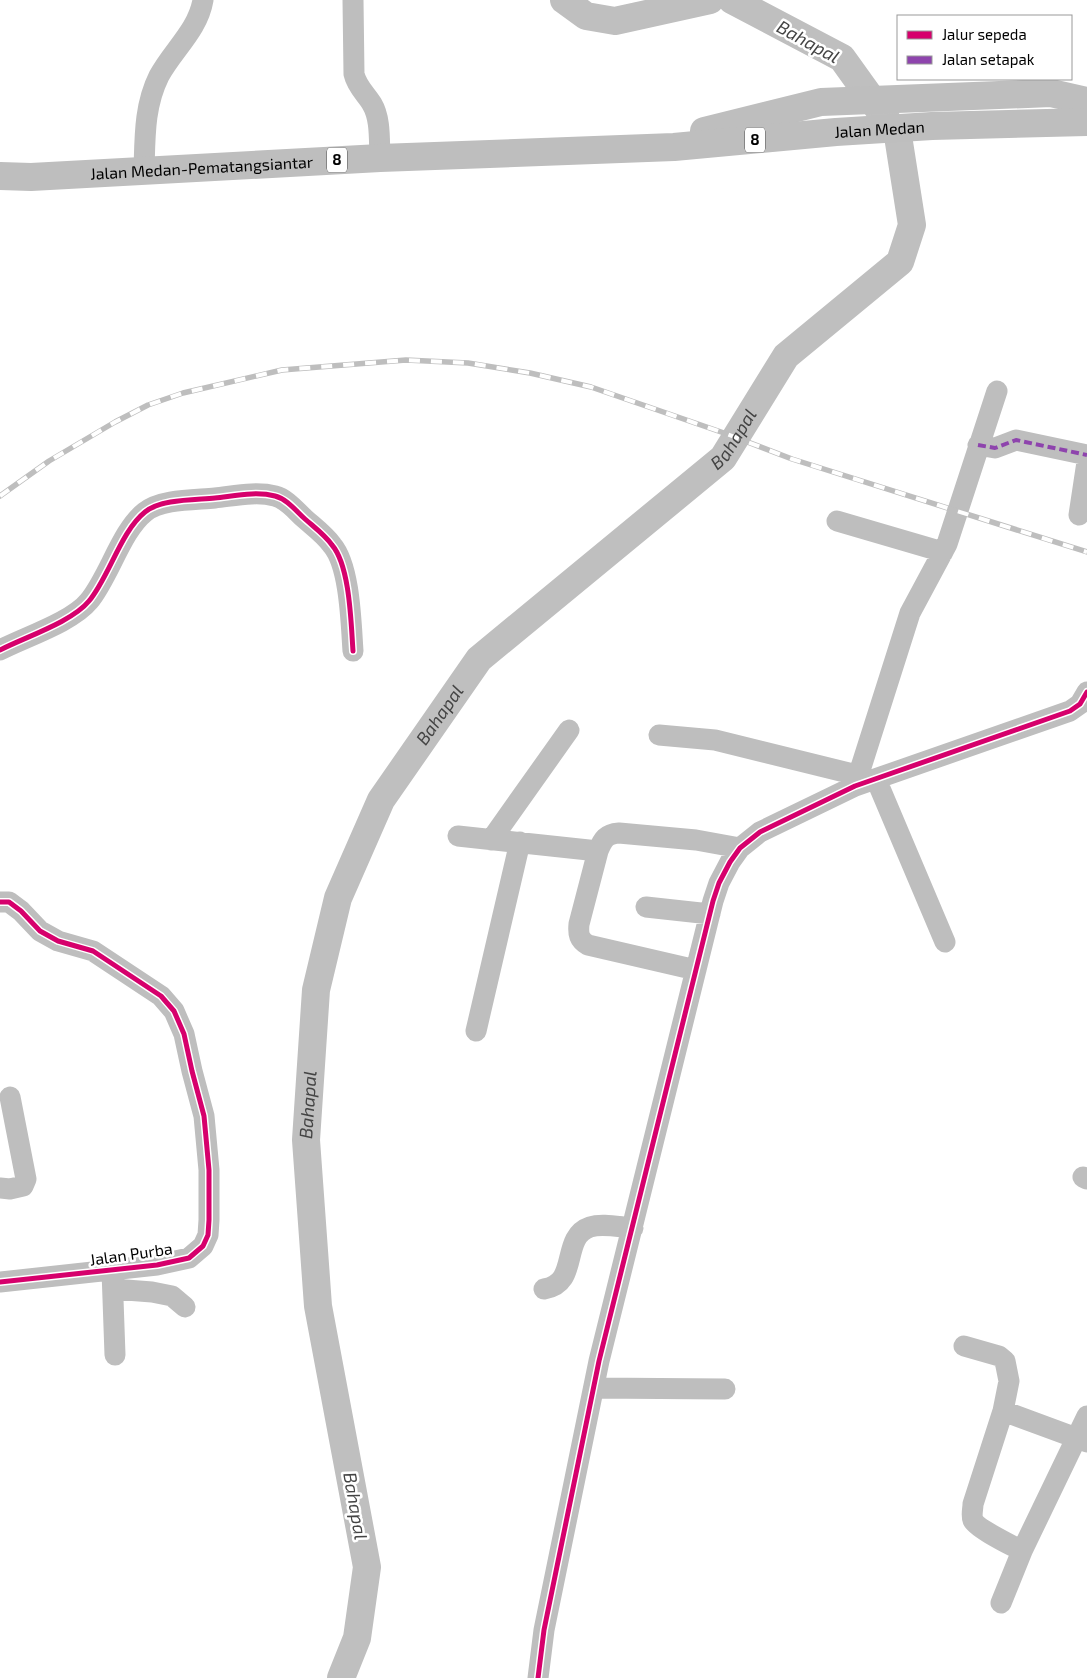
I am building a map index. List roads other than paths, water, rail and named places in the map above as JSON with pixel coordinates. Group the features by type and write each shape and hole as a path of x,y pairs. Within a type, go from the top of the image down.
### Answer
{"highway":[{"name":"8","path":"674,148 704,131 821,102 1051,93 1087,100"},
{"name":"Jalan Medan","path":"674,148 836,132 932,126 1087,122"},
{"name":"Jalan Medan-Pematangsiantar","path":"0,176 31,177 380,158 674,148"}],"street":[{"path":"144,171 145,128 149,102 160,76 188,35 203,0"},
{"path":"353,0 354,74 356,83 373,105 377,118 380,158"},
{"path":"945,942 863,780 910,613 943,552 997,391"},
{"path":"978,445 995,448 1016,440 1087,456"},
{"path":"1080,516 1087,462"},
{"path":"0,650 81,610 94,594 132,526 145,512 158,505 179,501 259,494 276,496 288,503 332,544 338,553 345,576 353,651"},
{"path":"838,521 943,552"},
{"path":"538,1678 544,1630 599,1361 710,914 719,883 730,862 740,848 760,832 863,780 1070,711 1080,704 1087,692"},
{"path":"491,840 569,730"},
{"path":"659,735 715,740 863,780"},
{"path":"696,970 582,942 579,936 579,924 598,851 607,835 619,833 696,840 740,848"},
{"path":"458,836 598,851"},
{"path":"476,1031 520,842"},
{"name":"Jalan Purba","path":"0,902 9,902 22,911 40,930 58,941 94,951 161,996 174,1011 184,1034 204,1116 208,1142 209,1170 208,1235 203,1246 190,1258 157,1265 113,1280 0,1282"},
{"path":"646,906 710,914"},
{"path":"0,1188 18,1188 23,1186 26,1178 10,1097"},
{"path":"544,1289 556,1286 562,1280 576,1238 581,1231 591,1226 633,1228"},
{"path":"115,1355 113,1280 172,1296 185,1307"},
{"path":"964,1346 999,1356 1005,1361 1009,1381 1002,1411 973,1504 973,1521 1022,1551"},
{"path":"594,1388 725,1389"},
{"path":"1002,1411 1082,1439"},
{"path":"1001,1604 1022,1551 1082,1439 1087,1416"}],"waterway":[{"name":"Bahapal","path":"564,0 586,16 615,21 710,0"},
{"name":"Bahapal","path":"341,1678 357,1638 367,1567 318,1306 306,1140 316,990 338,898 381,800 479,659 723,458 786,356 900,262 912,225 898,136 842,58 732,0"}],"railway":[{"path":"0,496 49,461 115,422 148,405 183,393 282,370 406,360 468,363 530,373 591,387 724,433 792,459 1087,552"}]}
